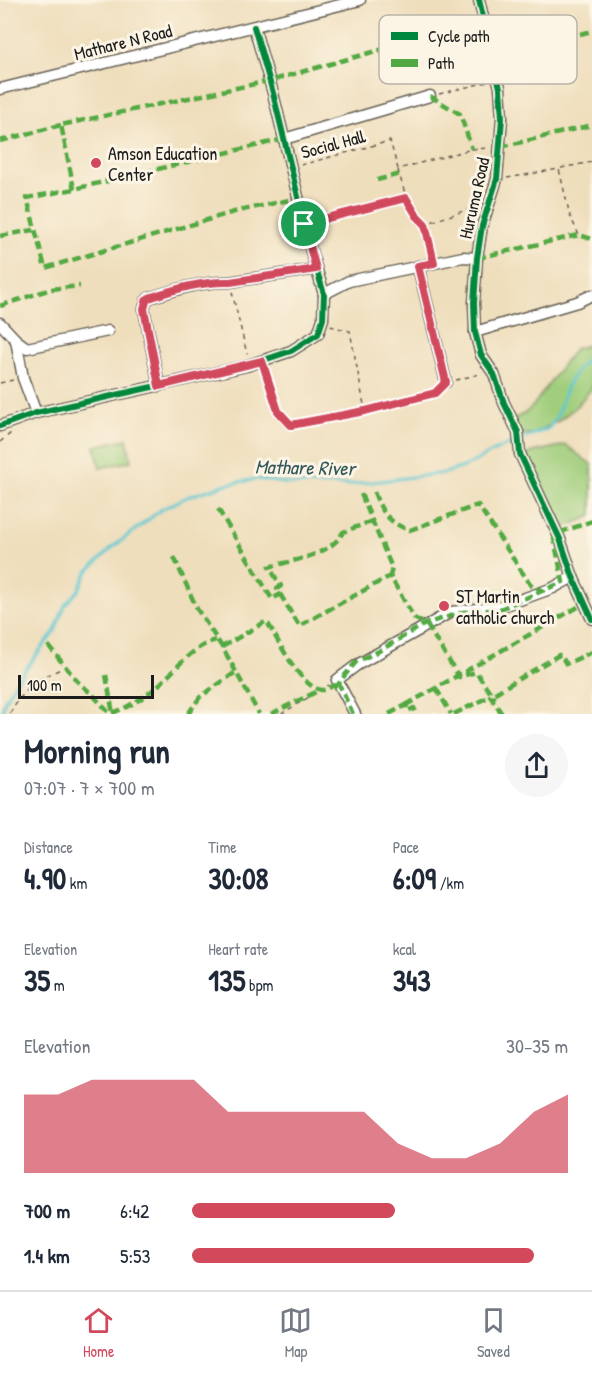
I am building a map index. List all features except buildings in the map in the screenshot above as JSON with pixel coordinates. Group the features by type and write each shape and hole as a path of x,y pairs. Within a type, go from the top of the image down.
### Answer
{"street":[{"name":"Mathare N Road","path":"0,89 360,0"},
{"name":"Huruma Road","path":"478,0 482,15"},
{"path":"0,426 36,413 257,362 291,351 318,334 324,294 254,27"},
{"name":"Huruma Road","path":"499,84 502,118 501,146 496,179 482,226 477,258 475,332 481,355 494,374 504,403 518,432 520,454 560,538 573,578"},
{"path":"284,139 430,96"},
{"name":"Huruma Road","path":"324,294 350,281 463,257 477,258"},
{"path":"418,266 446,382"},
{"path":"159,386 144,309 146,301 162,294 199,285 316,269"},
{"path":"475,332 577,302 592,295"},
{"path":"0,323 24,347 32,348 108,331"},
{"path":"16,340 23,378 36,413"},
{"path":"355,714 337,680 357,665 451,612 503,606 544,592 573,578 592,619"}],"path":[{"path":"430,96 478,84"},
{"path":"434,263 425,224 406,198 398,169 472,149 501,146"},
{"path":"496,179 592,162"},
{"path":"559,169 570,216 579,235"},
{"path":"304,224 406,198"},
{"path":"425,224 490,202"},
{"path":"230,282 245,347 257,362 278,411 291,425 365,411 435,393 446,382 481,374"},
{"path":"321,325 350,331 365,411"},
{"path":"0,383 23,378"},
{"path":"10,714 18,698 50,673 62,669"},
{"path":"281,714 337,680"}],"green space":[{"path":"592,344 592,388 575,408 558,421 534,434 524,434 513,430 515,418 533,406 574,349"},
{"path":"127,439 131,461 100,468 95,446"},
{"path":"566,445 592,465 592,516 560,529 527,455"}],"waterway":[{"name":"Mathare River","path":"1,714 5,700 15,683 55,631 65,605 78,591 88,571 113,547 162,509 187,497 227,484 257,479 290,484 348,485 445,473 464,467 496,450 549,428 557,416 567,386 580,366 592,355"}],"marked path":[{"path":"580,34 592,31"},
{"path":"74,189 61,125 269,81 379,50"},
{"path":"430,96 460,114 472,149"},
{"path":"0,141 61,125"},
{"path":"501,147 592,125"},
{"path":"284,139 27,198 45,268 234,212 298,198"},
{"path":"377,180 400,174"},
{"path":"0,236 34,230"},
{"path":"477,258 579,235 592,239"},
{"path":"0,306 51,289 80,286"},
{"path":"374,492 387,516 396,524 410,530 478,505 532,586 543,591"},
{"path":"361,494 392,568 390,576"},
{"path":"218,509 272,599 281,594"},
{"path":"372,521 343,532 330,547 320,552 269,567 281,586 277,589 299,626 390,576 414,618 425,624"},
{"path":"353,714 339,684 356,662 425,624 463,612 500,609 563,582 554,539 564,531 592,521"},
{"path":"174,557 197,609 224,650 259,714"},
{"path":"406,705 585,603"},
{"path":"222,647 267,622 290,662 306,681 322,690 339,685"},
{"path":"427,625 459,677 476,672 495,699"},
{"path":"112,713 144,696 161,683 190,654 216,640"},
{"path":"48,645 77,681 110,714"},
{"path":"502,714 490,696 559,655 566,664 592,652"},
{"path":"188,714 200,697 236,672"},
{"path":"106,675 113,714"},
{"path":"436,688 451,714"},
{"path":"271,714 320,690"},
{"path":"454,714 490,696"},
{"path":"389,714 406,705 408,711 414,708 417,714"}],"cycle path":[{"path":"479,0 483,15"},
{"path":"0,426 36,413 246,366 291,351 318,334 323,319 324,294 254,27"},
{"path":"499,84 502,118 497,179 482,226 477,258 475,332 481,355 494,374 504,403 518,432 520,454 560,539 573,577 592,619"}],"place":[{"name":"Amson Education Center","path":"96,163"},
{"name":"ST Martin catholic church","path":"444,606"}],"route":[{"path":"406,198 425,224 434,263 418,266 446,382 435,393 365,411 291,425 278,411 262,361 159,386 144,309 146,301 162,294 199,285 316,269 304,224 406,198"}]}
